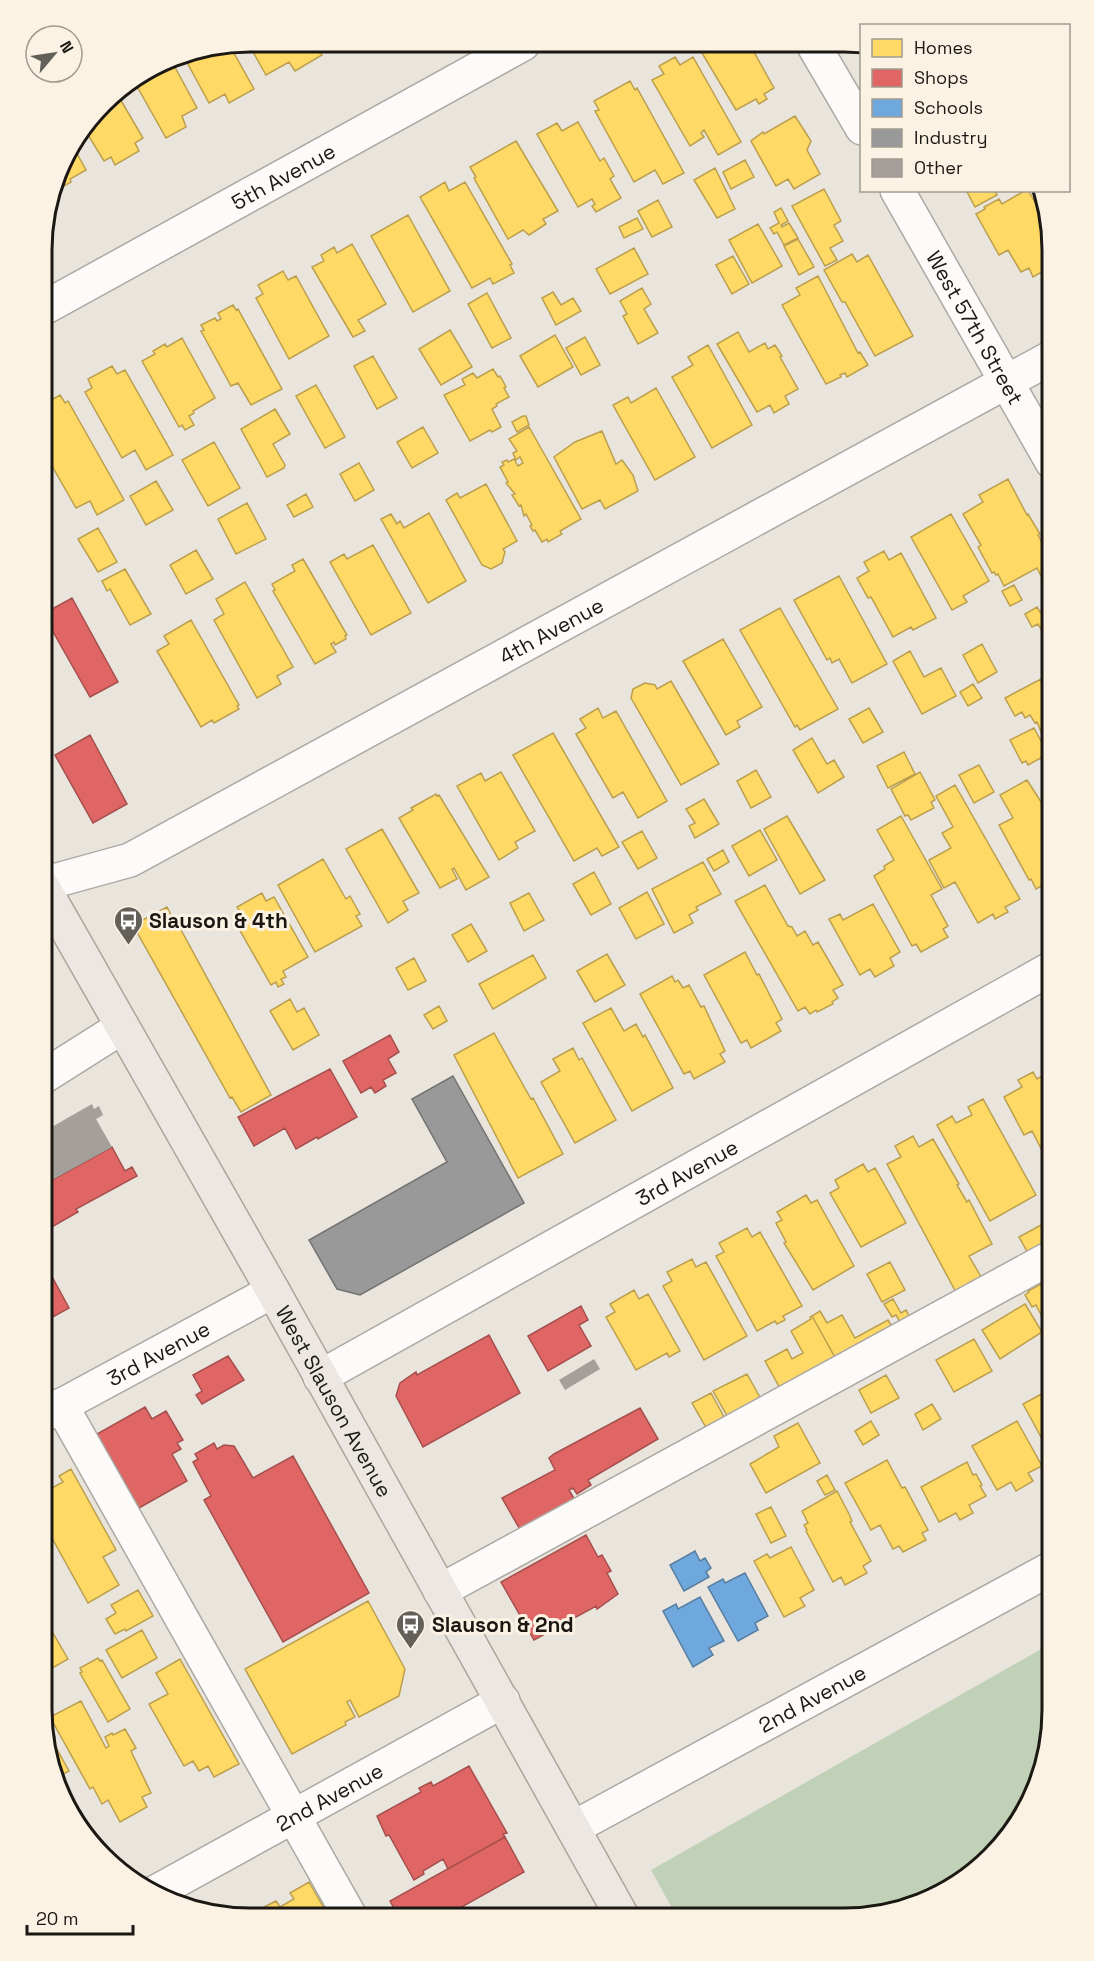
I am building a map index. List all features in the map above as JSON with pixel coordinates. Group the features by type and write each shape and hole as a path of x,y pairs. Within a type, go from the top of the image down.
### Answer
{"main road":[{"name":"West Slauson Avenue","path":"52,901 273,1291 618,1909"}],"street":[{"name":"5th Avenue","path":"52,304 509,52"},
{"path":"818,52 860,126"},
{"name":"West 57th Street","path":"898,192 1042,444"},
{"name":"4th Avenue","path":"52,882 130,860 1042,363"},
{"name":"3rd Avenue","path":"320,1377 1042,974"},
{"path":"52,1071 122,1027"},
{"path":"440,1591 1041,1263"},
{"name":"3rd Avenue","path":"52,1411 273,1291"},
{"path":"52,1411 294,1816 346,1909"},
{"name":"2nd Avenue","path":"573,1828 1041,1575"},
{"name":"2nd Avenue","path":"164,1888 503,1701"}],"green space":[{"path":"1041,1649 1041,1724 1038,1749 1031,1774 1015,1810 1001,1831 984,1851 954,1875 907,1898 882,1905 844,1909 672,1909 651,1870"}],"building: Homes":[{"path":"253,52 320,52 322,55 295,71 289,62 266,75"},
{"path":"754,52 774,88 764,94 767,99 759,104 756,99 736,110 702,53"},
{"path":"234,53 254,89 229,103 225,94 209,103 187,63"},
{"path":"675,57 680,65 693,57 741,142 718,155 704,130 701,133 704,137 690,146 652,80 664,74 659,66"},
{"path":"175,68 197,108 182,116 186,127 166,138 138,88"},
{"path":"630,81 635,90 637,88 684,173 663,184 655,170 634,182 595,111 599,110 594,101"},
{"path":"121,101 143,138 135,143 139,151 115,165 111,157 104,161 89,136 110,110"},
{"path":"795,116 811,141 807,150 820,174 794,189 788,179 776,186 751,141 763,132 764,134"},
{"path":"578,122 600,161 604,158 614,176 610,179 621,198 596,212 592,206 595,204 592,199 578,207 537,134 557,123 562,131"},
{"path":"516,141 558,211 543,219 546,224 529,235 523,230 508,239 470,167"},
{"path":"77,154 86,170 70,179 71,182 63,187"},
{"path":"745,160 754,177 731,189 723,172"},
{"path":"715,168 735,209 717,218 694,180"},
{"path":"445,182 449,191 465,182 512,264 510,265 514,273 493,284 490,278 472,288 420,197"},
{"path":"824,189 841,221 834,225 843,241 830,248 837,260 825,266 792,206"},
{"path":"967,192 995,192 997,195 975,207"},
{"path":"1023,192 1029,192 1036,204 1040,224 1042,272 1033,277 1029,268 1021,272 1008,250 999,255 976,214 999,199 1002,204"},
{"path":"658,200 672,227 652,237 638,211"},
{"path":"781,208 788,221 781,225 782,227 789,223 798,238 784,245 777,232 774,234 770,228 779,223 774,212"},
{"path":"408,215 450,291 413,312 371,236"},
{"path":"637,218 643,229 624,238 619,227"},
{"path":"758,224 782,266 752,283 729,240"},
{"path":"798,239 814,267 799,275 784,246"},
{"path":"352,244 386,304 358,320 365,331 353,337 312,267 324,261 321,255 334,247 337,253"},
{"path":"634,248 648,274 610,294 596,269"},
{"path":"852,254 857,262 868,255 913,336 875,356 824,270"},
{"path":"733,256 749,284 732,294 716,265"},
{"path":"283,271 288,280 296,276 329,336 289,359 256,298 263,294 258,285"},
{"path":"818,276 858,353 860,352 868,365 847,377 845,373 840,375 841,377 826,384 782,305 800,295 796,288"},
{"path":"642,288 651,304 644,309 658,333 638,344 623,316 627,314 620,301"},
{"path":"553,292 561,305 573,298 581,311 556,325 542,298"},
{"path":"487,293 511,338 492,348 468,304"},
{"path":"233,305 236,310 238,309 282,389 251,405 238,383 231,386 201,331 204,330 201,325 215,318 217,321 221,319 218,313"},
{"path":"450,330 472,367 441,385 419,349"},
{"path":"738,332 749,352 765,343 768,349 775,345 798,389 785,396 789,404 774,413 770,405 757,412 717,344"},
{"path":"555,335 573,367 538,387 520,356"},
{"path":"585,337 600,365 581,375 566,348"},
{"path":"182,338 215,398 193,411 194,413 189,416 194,425 185,430 182,425 179,427 142,361 155,354 153,351 165,344 167,347"},
{"path":"708,345 752,425 712,448 672,377 693,365 688,357"},
{"path":"373,356 397,398 377,409 354,366"},
{"path":"112,366 117,374 125,370 173,455 146,470 135,450 122,458 85,392 92,388 88,379"},
{"path":"493,369 498,377 500,376 509,397 492,409 501,427 470,441 444,395 465,385 462,379 473,373 477,378"},
{"path":"316,385 345,437 325,448 296,396"},
{"path":"656,388 695,457 655,480 613,405 628,397 631,403"},
{"path":"60,395 65,403 68,401 124,500 97,515 90,501 76,508 52,466 52,400"},
{"path":"275,409 290,434 273,444 285,465 284,468 267,477 241,429"},
{"path":"526,416 529,425 517,432 512,422"},
{"path":"423,427 438,453 412,468 397,442"},
{"path":"529,427 581,519 560,531 562,534 548,542 547,539 542,542 535,530 533,531 526,514 524,516 521,505 519,506 512,495 515,494 506,483 508,482 500,467 504,465 502,462 507,460 508,462 514,459 518,466 523,463 520,457 516,460 513,453 517,451 509,439"},
{"path":"602,431 616,464 622,460 633,475 638,491 605,509 600,500 582,509 554,457 575,442"},
{"path":"214,442 240,488 208,506 182,460"},
{"path":"359,463 374,490 355,501 340,474"},
{"path":"1008,479 1040,534 1038,535 1042,542 1042,576 1037,568 1004,586 998,574 992,573 978,547 981,545 963,514 983,502 979,495"},
{"path":"156,481 173,510 146,525 130,496"},
{"path":"486,484 517,541 503,549 505,552 502,563 491,569 482,565 446,500 457,493 460,498"},
{"path":"306,494 313,507 294,517 287,505"},
{"path":"247,503 266,539 236,554 218,519"},
{"path":"429,513 466,581 428,603 381,519 391,514 397,524 400,521 404,528"},
{"path":"951,514 989,581 963,596 967,602 952,610 911,537"},
{"path":"98,528 117,562 98,572 78,539"},
{"path":"373,545 411,613 371,635 330,562 344,554 347,559"},
{"path":"196,550 213,579 186,594 170,565"},
{"path":"884,551 889,560 901,553 936,618 913,630 911,627 893,637 871,597 868,598 857,578 869,571 864,562"},
{"path":"303,559 347,635 346,639 335,645 334,642 331,644 336,652 315,664 273,591 275,590 272,584 295,571 292,565"},
{"path":"125,569 151,614 130,625 110,589 107,591 102,581"},
{"path":"839,576 887,664 852,683 839,659 832,663 830,658 827,660 794,600"},
{"path":"245,582 293,667 277,676 281,684 257,698 214,620 224,614 216,599"},
{"path":"1014,585 1022,600 1010,606 1002,591"},
{"path":"1037,607 1040,612 1042,611 1042,631 1038,624 1032,627 1025,614"},
{"path":"780,608 838,709 800,730 797,725 795,727 740,630"},
{"path":"191,620 239,705 237,706 239,709 214,723 212,720 201,727 157,651 169,644 164,636"},
{"path":"723,639 762,707 737,721 740,727 726,735 683,661"},
{"path":"982,644 997,672 978,683 963,655"},
{"path":"910,651 924,677 941,668 956,696 922,714 893,661"},
{"path":"1041,679 1042,733 1037,722 1035,723 1030,715 1025,718 1022,712 1015,716 1005,698"},
{"path":"671,681 719,764 681,785 631,698 633,689 645,683 655,685 657,689"},
{"path":"973,684 982,698 968,706 960,692"},
{"path":"598,708 603,718 616,711 667,801 638,818 623,792 613,798 576,734 586,728 580,719"},
{"path":"869,708 883,732 863,743 849,719"},
{"path":"1034,728 1042,742 1042,757 1028,765 1026,761 1022,763 1010,740"},
{"path":"553,733 619,847 602,856 597,848 574,861 513,755"},
{"path":"812,738 827,764 834,760 844,777 818,793 793,750"},
{"path":"904,752 915,774 888,788 877,766"},
{"path":"979,765 994,792 974,803 959,775"},
{"path":"756,770 771,797 751,808 737,781"},
{"path":"501,772 535,831 515,842 518,848 499,860 457,786 481,773 485,781"},
{"path":"920,772 935,800 931,802 934,808 911,820 908,815 905,816 891,789"},
{"path":"1027,780 1042,803 1042,886 1036,889 999,825 1013,818 1000,795"},
{"path":"955,785 1020,899 1005,907 1008,912 995,919 993,914 978,923 955,882 944,888 929,860 951,848 942,833 953,827 936,796"},
{"path":"436,794 439,795 489,877 466,890 454,868 452,869 457,879 440,888 399,818 413,810 411,808"},
{"path":"704,799 719,824 695,838 689,826 695,823 686,809"},
{"path":"787,816 825,880 800,894 764,829"},
{"path":"901,816 942,889 931,895 948,926 943,929 948,937 921,952 916,944 912,946 874,876 894,860 877,830"},
{"path":"382,829 419,893 403,901 408,910 388,923 346,849"},
{"path":"760,830 777,860 749,876 732,846"},
{"path":"642,831 657,858 638,869 622,842"},
{"path":"723,850 729,862 714,871 707,859"},
{"path":"323,859 346,899 350,896 360,914 356,916 362,926 315,952 278,885"},
{"path":"703,862 721,894 696,907 698,910 689,915 693,923 674,933 652,889"},
{"path":"594,872 611,904 591,915 573,884"},
{"path":"765,885 788,926 792,927 797,936 805,931 813,945 818,942 843,985 833,990 838,998 832,1002 833,1004 817,1012 816,1010 810,1014 805,1007 798,1011 735,901"},
{"path":"647,892 664,924 636,939 619,908"},
{"path":"262,893 266,901 274,897 308,957 283,971 286,977 281,979 284,984 278,987 276,982 271,985 234,920 242,915 237,907"},
{"path":"529,893 544,920 524,931 510,903"},
{"path":"873,904 900,952 890,958 894,966 875,977 870,969 860,975 829,919 840,914 843,920"},
{"path":"167,907 271,1095 241,1112 232,1097 230,1098 138,934 139,922"},
{"path":"471,924 487,951 468,962 452,935"},
{"path":"745,952 782,1019 776,1023 781,1031 751,1048 747,1040 741,1043 704,975"},
{"path":"607,954 625,985 595,1002 577,971"},
{"path":"533,955 546,978 493,1009 479,984"},
{"path":"414,958 426,981 408,990 396,968"},
{"path":"672,976 675,982 678,980 683,988 689,985 701,1007 704,1006 725,1051 720,1054 725,1062 694,1079 690,1071 684,1074 640,994"},
{"path":"290,999 297,1012 304,1008 319,1035 293,1050 270,1011"},
{"path":"439,1006 447,1021 433,1029 424,1015"},
{"path":"611,1008 624,1031 636,1024 643,1037 645,1035 673,1088 632,1111 583,1023"},
{"path":"494,1033 563,1154 518,1178 454,1055"},
{"path":"573,1048 579,1060 582,1058 616,1120 575,1143 541,1082 560,1071 553,1059"},
{"path":"1033,1072 1037,1079 1041,1077 1041,1149 1032,1131 1024,1135 1004,1097 1022,1087 1018,1080"},
{"path":"983,1099 1036,1195 990,1221 937,1125 952,1116 956,1123 972,1115 968,1107"},
{"path":"913,1136 919,1147 933,1139 992,1244 969,1256 984,1282 958,1296 887,1164 901,1157 895,1146"},
{"path":"863,1164 868,1172 875,1168 906,1223 861,1247 830,1193 839,1188 835,1180"},
{"path":"806,1195 811,1203 817,1200 854,1266 813,1290 784,1243 786,1242 776,1223 782,1220 777,1212"},
{"path":"1041,1225 1041,1257 1033,1262 1019,1237"},
{"path":"747,1228 752,1237 760,1232 802,1306 783,1316 785,1320 777,1324 775,1321 757,1331 716,1256 724,1252 719,1243"},
{"path":"692,1259 696,1267 706,1262 747,1336 704,1360 663,1286 672,1281 667,1272"},
{"path":"890,1262 905,1290 882,1302 867,1274"},
{"path":"1041,1284 1041,1315 1036,1305 1032,1307 1025,1295"},
{"path":"634,1290 639,1299 648,1294 680,1351 669,1357 667,1353 636,1370 606,1317 615,1312 610,1304"},
{"path":"893,1299 901,1313 906,1310 914,1325 905,1330 896,1315 892,1317 884,1304"},
{"path":"1025,1304 1041,1332 1000,1359 982,1330"},
{"path":"820,1311 827,1323 842,1315 855,1338 888,1320 899,1339 841,1368 812,1316"},
{"path":"812,1316 841,1368 781,1390 765,1361 787,1349 792,1359 803,1353 791,1331 811,1319"},
{"path":"974,1339 992,1371 954,1392 936,1360"},
{"path":"747,1374 766,1408 733,1426 713,1391"},
{"path":"886,1375 899,1398 871,1413 859,1390"},
{"path":"711,1393 730,1428 712,1438 692,1403"},
{"path":"1041,1394 1041,1437 1023,1404"},
{"path":"932,1404 941,1419 923,1430 915,1414"},
{"path":"871,1421 879,1435 863,1445 855,1431"},
{"path":"1017,1421 1041,1466 1028,1473 1033,1481 1016,1491 1011,1482 997,1490 972,1446"},
{"path":"798,1423 820,1463 766,1493 750,1464 779,1447 774,1436"},
{"path":"887,1460 902,1488 905,1487 928,1530 922,1533 926,1540 903,1552 899,1546 893,1549 880,1525 871,1530 845,1483"},
{"path":"967,1462 973,1475 976,1474 986,1496 969,1505 973,1513 960,1520 956,1513 939,1522 921,1487"},
{"path":"71,1469 116,1550 103,1557 119,1585 88,1603 52,1538 52,1488 63,1482 59,1476"},
{"path":"827,1475 835,1490 825,1495 817,1481"},
{"path":"837,1491 852,1521 850,1522 871,1561 863,1566 867,1573 845,1585 841,1577 833,1582 806,1531 804,1525 808,1523 802,1511"},
{"path":"771,1507 786,1536 771,1543 756,1514"},
{"path":"791,1547 814,1590 800,1598 805,1606 784,1617 754,1561 767,1554 770,1558"},
{"path":"138,1590 153,1616 126,1631 125,1629 115,1634 106,1619 116,1613 111,1605"},
{"path":"368,1601 405,1669 399,1696 359,1717 350,1700 347,1702 355,1717 345,1722 346,1725 292,1754 245,1669"},
{"path":"142,1630 157,1658 122,1678 106,1650"},
{"path":"52,1634 68,1659 52,1668"},
{"path":"98,1658 102,1660 130,1709 108,1722 80,1673 82,1672 80,1668"},
{"path":"180,1659 239,1764 214,1777 208,1766 199,1771 193,1761 184,1766 149,1704 168,1694 156,1673"},
{"path":"81,1701 106,1748 109,1746 105,1737 125,1729 136,1748 131,1751 151,1793 142,1797 147,1807 120,1822 108,1800 102,1804 93,1787 90,1789 53,1722 52,1716"},
{"path":"56,1747 69,1771 63,1774"},
{"path":"309,1882 324,1909 260,1909 276,1901 280,1907 294,1899 290,1893"}],"building: Shops":[{"path":"72,598 118,682 90,697 52,630 52,609"},
{"path":"90,735 127,804 93,823 55,755"},
{"path":"390,1035 399,1052 388,1059 396,1073 383,1080 386,1086 375,1093 371,1087 361,1093 343,1061"},
{"path":"330,1069 357,1117 296,1149 285,1128 254,1146 238,1117"},
{"path":"112,1147 125,1171 132,1167 137,1176 76,1209 78,1212 52,1227 52,1180"},
{"path":"52,1277 69,1308 52,1317"},
{"path":"581,1306 588,1320 579,1325 591,1346 548,1371 528,1336"},
{"path":"489,1335 520,1393 423,1447 396,1396 400,1383 416,1372 417,1375"},
{"path":"228,1356 244,1380 202,1404 196,1395 202,1391 193,1375"},
{"path":"145,1407 152,1419 166,1411 183,1440 177,1443 181,1449 172,1454 187,1481 139,1508 97,1434"},
{"path":"640,1408 658,1439 588,1480 591,1485 577,1494 573,1488 569,1490 580,1509 526,1540 502,1498 555,1470 549,1458 554,1454"},
{"path":"214,1443 217,1449 224,1445 234,1446 253,1478 293,1456 369,1593 283,1642 204,1500 211,1496 193,1462 198,1459 195,1454"},
{"path":"586,1535 598,1557 602,1555 611,1571 607,1573 618,1594 597,1609 596,1606 534,1640 501,1582"},
{"path":"469,1766 507,1833 503,1834 505,1837 448,1869 443,1859 423,1871 424,1874 414,1880 389,1835 386,1836 377,1816 421,1792 419,1788 431,1782 433,1786"},
{"path":"505,1837 524,1872 458,1909 394,1909 390,1901"}],"building: Schools":[{"path":"695,1551 700,1561 705,1558 711,1568 706,1572 709,1577 684,1591 670,1565"},
{"path":"745,1573 768,1616 755,1623 758,1630 738,1641 708,1587 723,1579 725,1583"},
{"path":"700,1597 724,1641 709,1648 713,1655 693,1667 663,1611 676,1604 678,1609"}],"building: Industry":[{"path":"453,1076 524,1203 360,1295 337,1289 309,1240 447,1162 412,1099"}],"building: Other":[{"path":"92,1104 94,1109 99,1106 103,1115 96,1119 112,1147 52,1180 52,1127"},
{"path":"594,1359 600,1369 565,1390 559,1380"}],"place":[{"name":"Slauson & 4th","path":"128,946"},
{"name":"Slauson & 2nd","path":"411,1650"}]}
